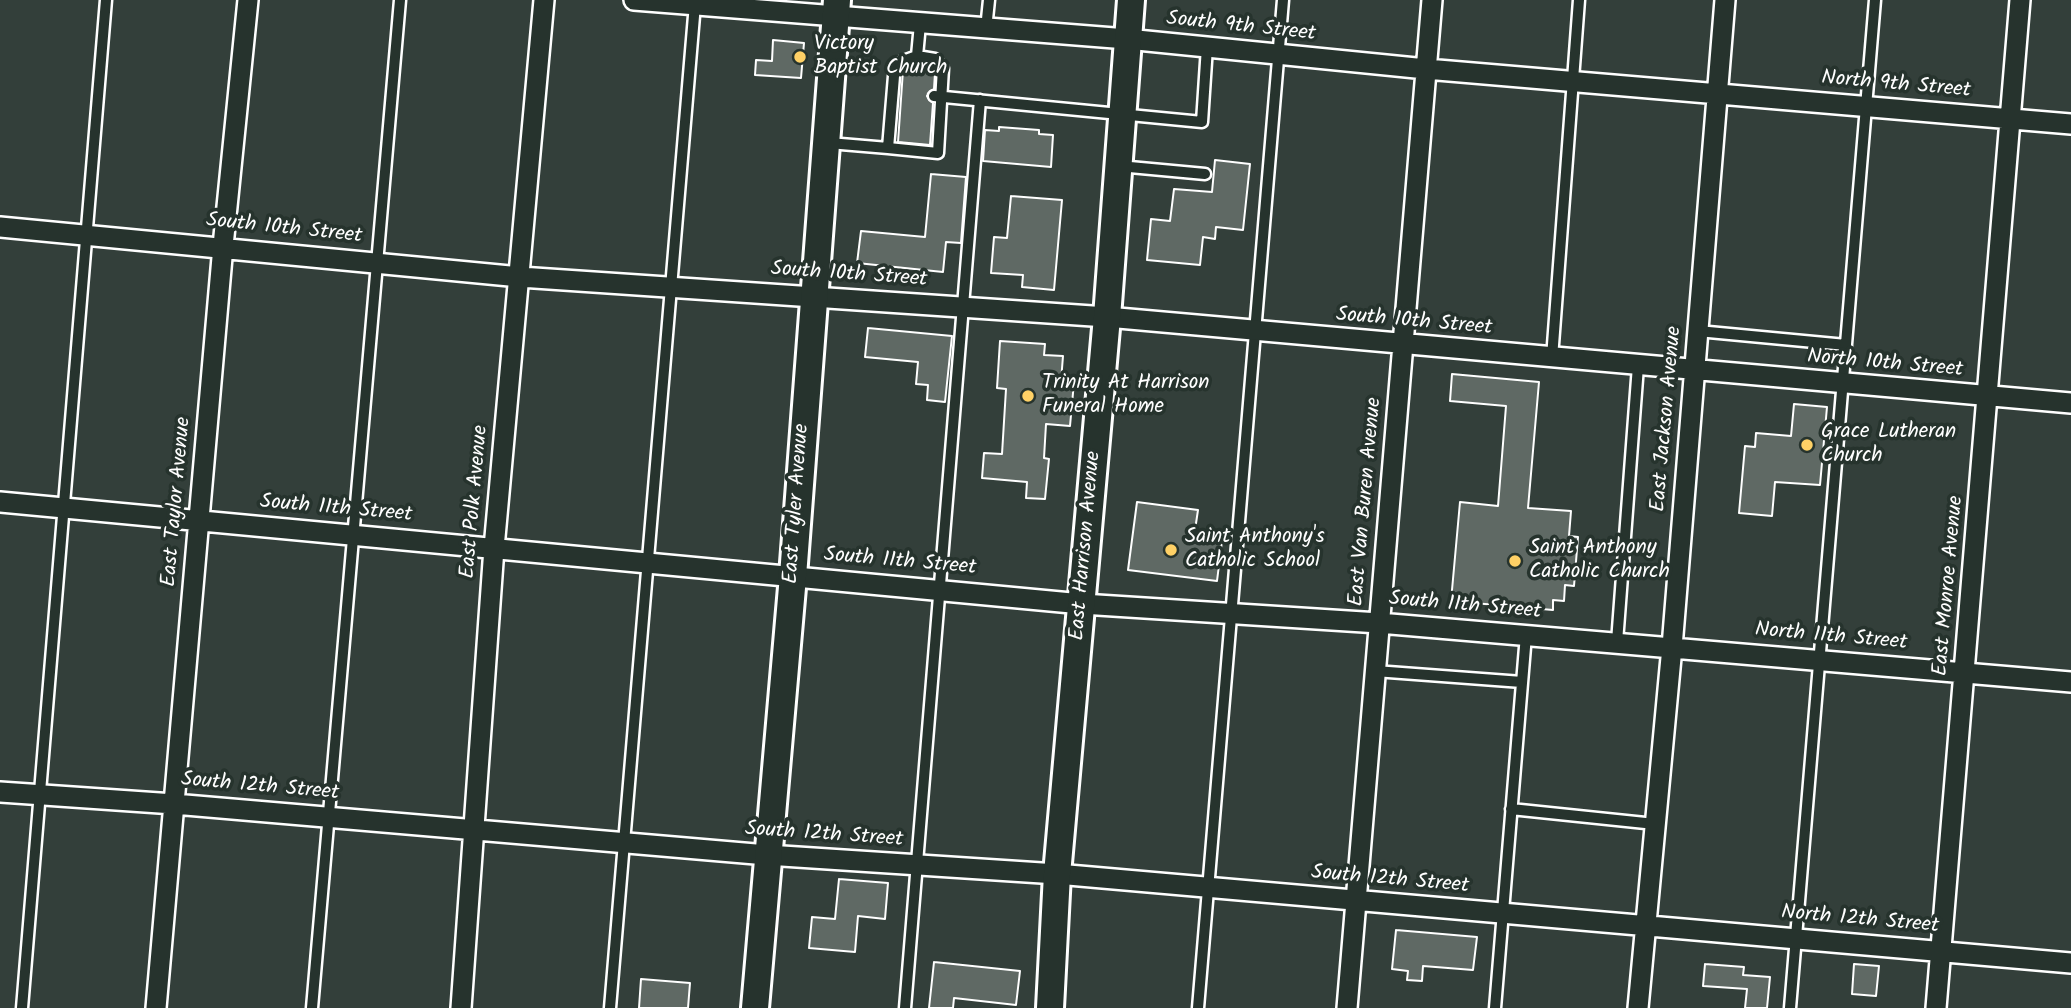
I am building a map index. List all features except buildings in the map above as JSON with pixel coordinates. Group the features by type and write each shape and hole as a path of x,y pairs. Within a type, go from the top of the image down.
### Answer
{"main road":[{"name":"East Harrison Avenue","path":"1050,1008 1056,874 1107,317 1131,0"},
{"name":"East Tyler Avenue","path":"755,1008 793,576 837,9"}],"street":[{"name":"East Taylor Avenue","path":"156,1008 223,246 248,0"},
{"name":"East Polk Avenue","path":"461,1008 476,830 494,548 544,0"},
{"name":"South 9th Street","path":"634,0 837,9 920,24 1127,39 1426,69 1717,93"},
{"name":"East Van Buren Avenue","path":"1347,1008 1432,0"},
{"name":"East Jackson Avenue","path":"1638,1008 1672,647 1725,0"},
{"name":"East Monroe Avenue","path":"1936,1008 2020,0"},
{"name":"North 9th Street","path":"1717,93 2071,124"},
{"name":"South 10th Street","path":"0,227 223,246 520,277 1107,317 1695,371"},
{"name":"North 10th Street","path":"1695,371 2071,403"},
{"name":"South 11th Street","path":"0,502 1082,604 1379,623 1672,647"},
{"name":"North 11th Street","path":"1672,647 2071,682"},
{"name":"South 12th Street","path":"0,792 174,804 767,855 1056,874 1645,926"},
{"name":"North 12th Street","path":"1645,926 2071,964"}],"lane":[{"path":"22,1008 38,795 88,234 93,130 106,0"},
{"path":"312,1008 400,0"},
{"path":"986,29 989,0"},
{"path":"1198,1008 1283,0"},
{"path":"1552,358 1579,0"},
{"path":"1790,1008 1875,0"},
{"path":"610,1008 695,3"},
{"path":"917,56 920,24"},
{"path":"938,96 1202,122 1207,47"},
{"path":"826,143 938,153 936,124 943,68 935,59 917,56 895,64 895,121 888,148"},
{"path":"905,1008 980,100"},
{"path":"1118,166 1205,174"},
{"path":"1698,331 1846,345"},
{"path":"1617,642 1638,366"},
{"path":"1495,1008 1526,635"},
{"path":"1375,671 1522,682"},
{"path":"1511,809 1655,824"}],"place":[{"name":"Victory Baptist Church","path":"800,57"},
{"name":"Trinity At Harrison Funeral Home","path":"1028,396"},
{"name":"Grace Lutheran Church","path":"1807,445"},
{"name":"Saint Anthony's Catholic School","path":"1171,550"},
{"name":"Saint Anthony Catholic Church","path":"1515,561"}]}
